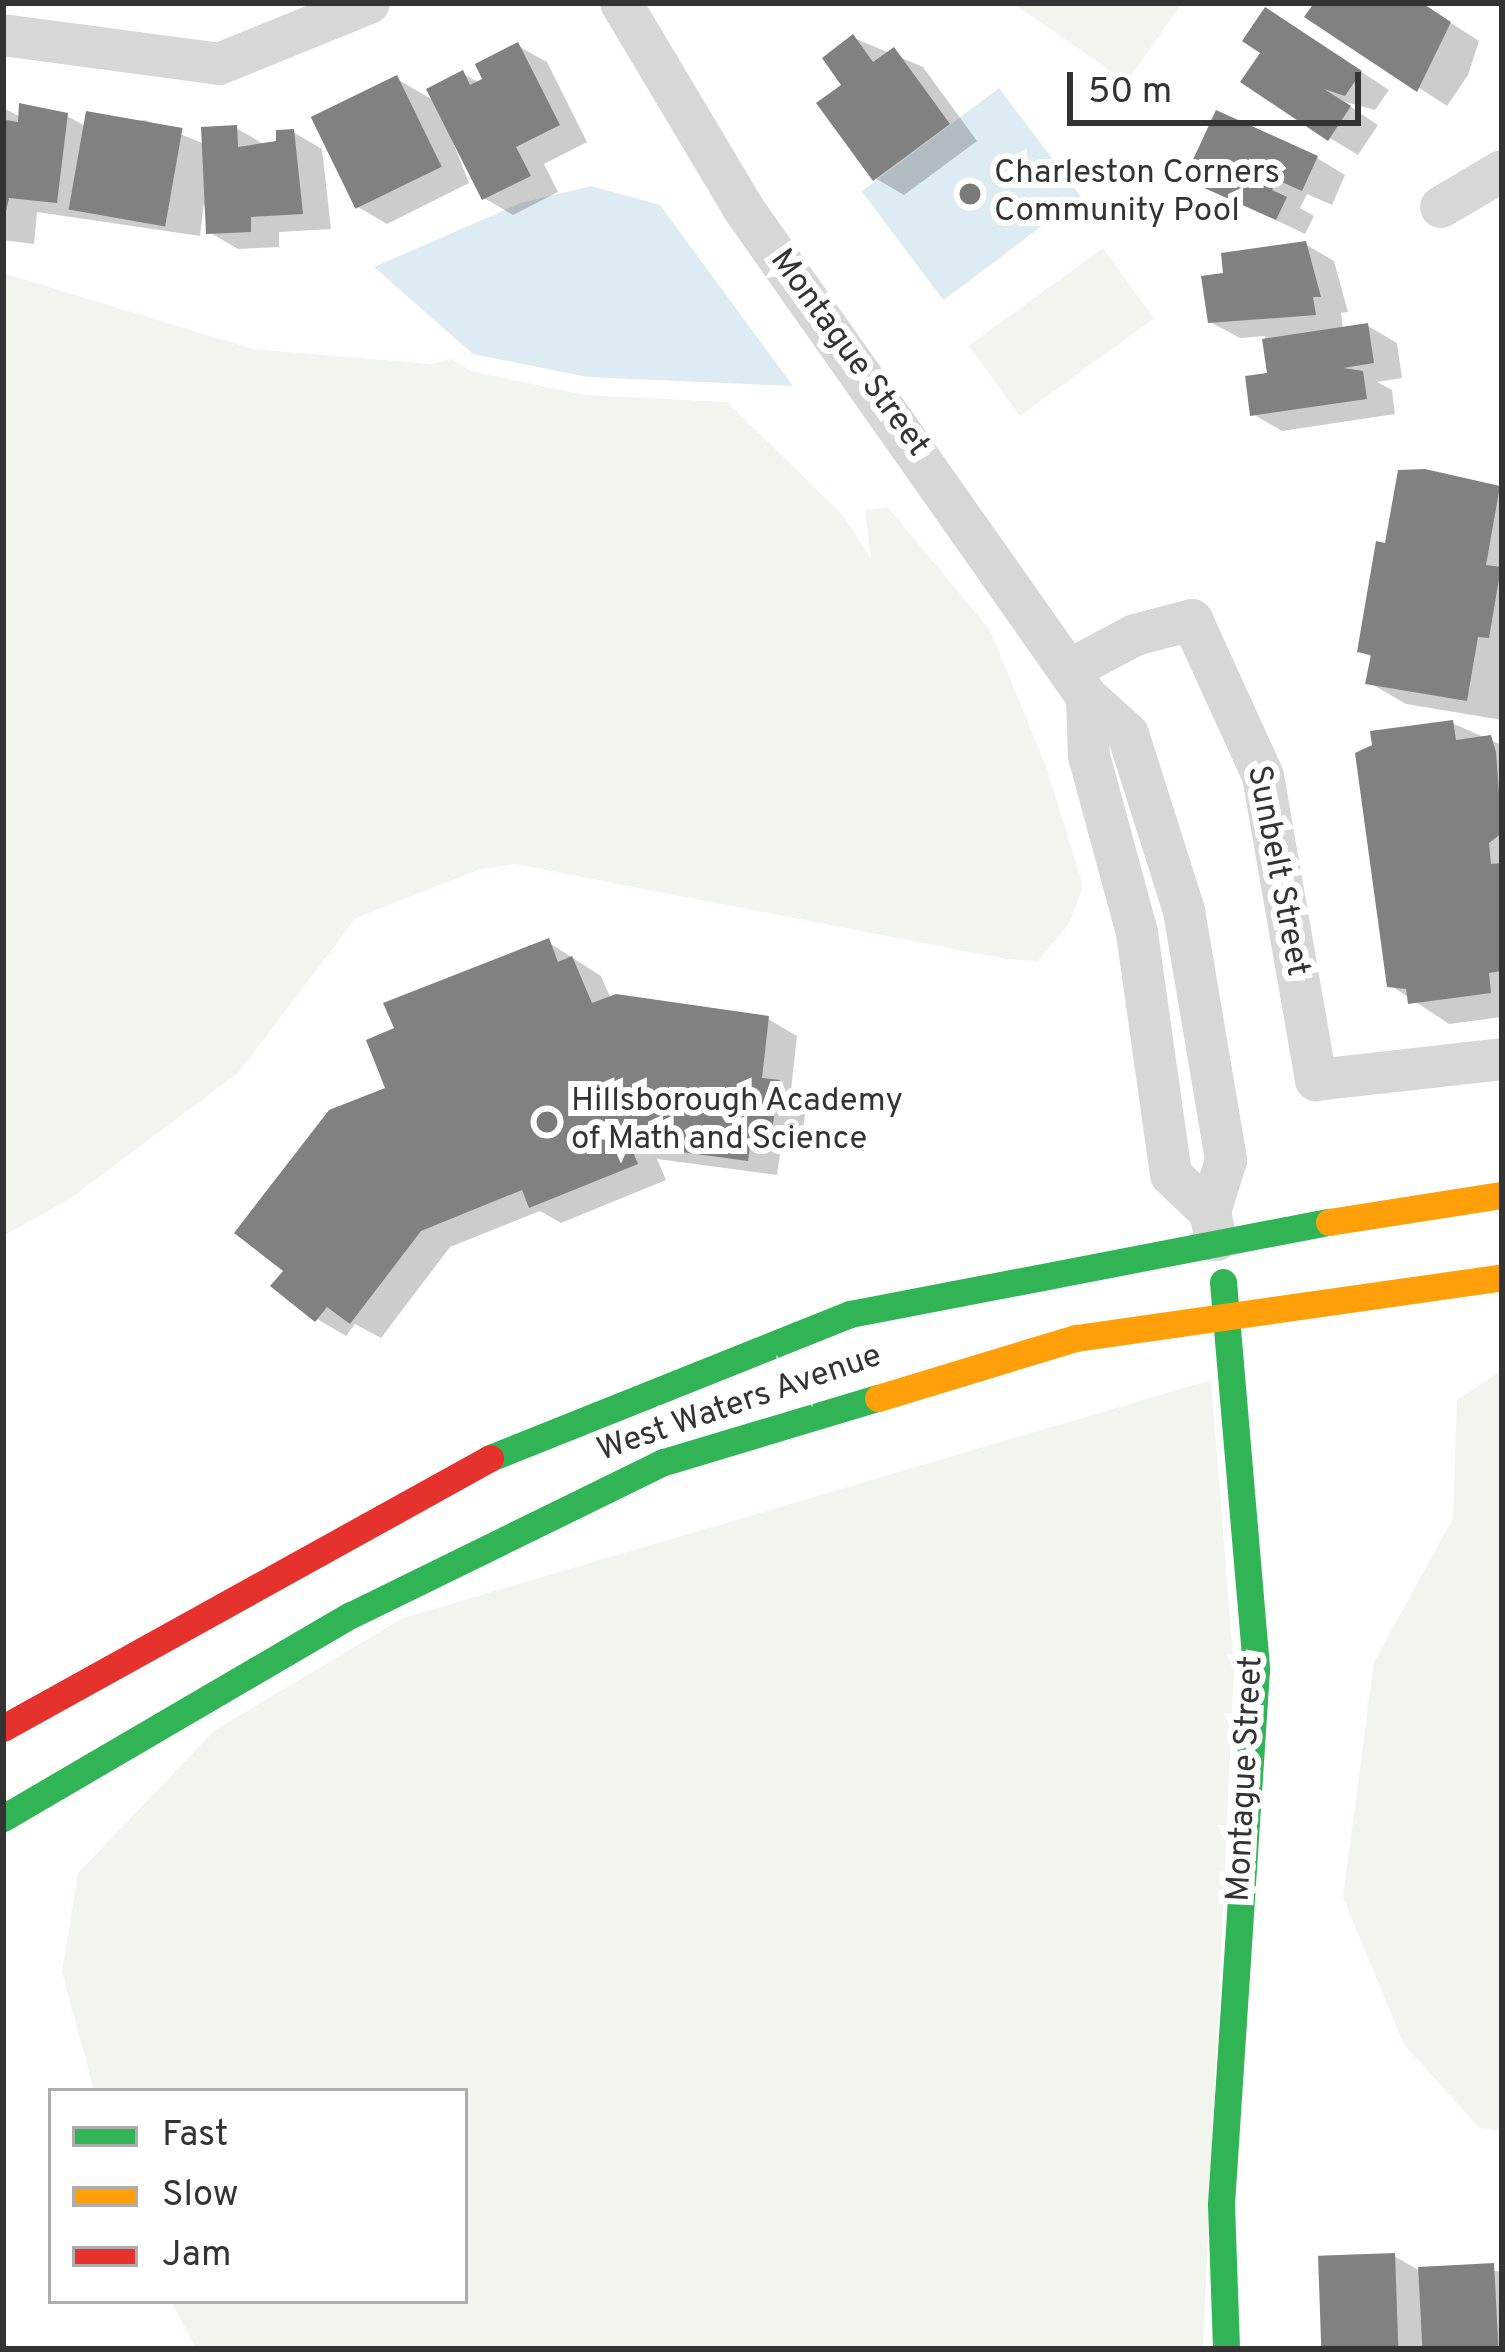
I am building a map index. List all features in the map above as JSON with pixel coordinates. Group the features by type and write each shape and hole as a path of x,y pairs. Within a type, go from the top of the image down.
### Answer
{"street":[{"path":"3,35 219,64 369,3"},
{"name":"Montague Street","path":"621,3 743,208 1078,683 1128,734 1184,910 1226,1160 1213,1226 1228,1318 1256,1670 1221,2204 1226,2349"},
{"path":"1441,207 1502,171"},
{"name":"Sunbelt Street","path":"1078,683 1135,635 1192,620 1263,776 1316,1080 1502,1059"},
{"name":"West Waters Avenue","path":"3,1728 452,1473 850,1314 1213,1226 1502,1195"},
{"name":"West Waters Avenue","path":"3,1818 351,1615 664,1462 1076,1339 1502,1277"},
{"path":"465,1508 502,1453"},
{"path":"102,1760 172,1683"}],"shaded area":[{"path":"1012,3 1182,3 1127,82"},
{"name":"Charleston Corners Community Pool","path":"999,88 1081,197 943,300 862,192"},
{"path":"591,186 660,205 793,386 587,377 473,354 374,267 521,203"},
{"path":"1103,248 1154,318 1020,416 969,346"},
{"path":"3,273 253,349 431,364 452,359 471,371 585,395 727,402 842,514 871,558 865,510 888,507 990,630 1047,769 1083,886 1069,924 1038,961 1006,959 515,864 478,870 356,918 238,1073 71,1198 3,1236"},
{"path":"1502,1370 1502,2131 1479,2128 1403,2043 1343,1897 1374,1662 1453,1518 1457,1400"},
{"path":"1211,1380 1234,1668 1203,2349 196,2349 173,2304 468,2304 468,2088 93,2088 62,1972 78,1873 215,1730 403,1618"}],"building":[{"path":"1314,3 1422,3 1451,22 1417,92 1304,17"},
{"path":"1265,7 1362,71 1345,96 1324,89 1351,106 1328,141 1240,82 1260,53 1242,41"},
{"path":"853,34 873,62 894,47 950,124 873,181 816,103 841,85 822,58"},
{"path":"518,42 560,125 516,147 531,176 482,200 426,89 463,70 470,85 482,79 475,64"},
{"path":"397,75 442,167 355,209 311,117"},
{"path":"19,103 68,113 57,203 9,198 3,223 3,105 6,120 18,122"},
{"path":"1216,110 1318,156 1302,191 1277,180 1272,190 1287,197 1276,220 1184,179"},
{"path":"86,111 183,128 165,226 69,209"},
{"path":"237,125 238,147 276,141 276,130 294,129 303,214 251,217 251,232 206,234 201,127"},
{"path":"1306,241 1321,297 1313,297 1316,315 1208,323 1201,276 1223,273 1221,253"},
{"path":"1368,323 1374,363 1343,368 1363,371 1367,399 1250,416 1245,376 1267,373 1262,339"},
{"path":"1425,469 1500,486 1486,565 1501,567 1489,638 1478,637 1467,701 1365,684 1371,655 1357,652 1376,541 1385,543 1398,470"},
{"path":"1453,720 1456,740 1491,735 1496,752 1502,833 1489,843 1491,864 1502,863 1502,971 1489,973 1491,993 1408,1004 1406,989 1387,987 1355,753 1372,745 1370,731"},
{"name":"Hillsborough Academy of Math and Science","path":"549,938 558,962 572,956 592,1003 616,994 769,1016 762,1078 780,1080 771,1136 752,1134 748,1161 630,1145 638,1164 529,1208 522,1190 421,1231 350,1324 327,1307 315,1322 270,1286 283,1271 234,1233 329,1110 385,1088 366,1040 394,1028 383,1003"},
{"path":"1395,2253 1398,2349 1321,2349 1318,2256"},
{"path":"1494,2263 1499,2349 1422,2349 1418,2267"}],"traffic: fast":[{"path":"490,1458 850,1314 1329,1222"},
{"path":"1223,1282 1256,1670 1221,2204 1226,2349"},
{"path":"3,1818 351,1615 664,1462 878,1398"}],"traffic: slow":[{"path":"1329,1222 1502,1195"},
{"path":"878,1398 1076,1338 1502,1277"}],"traffic: jam":[{"path":"3,1728 490,1458"}],"place":[{"name":"Charleston Corners Community Pool","path":"970,194"},
{"name":"Hillsborough Academy of Math and Science","path":"547,1122"}]}
